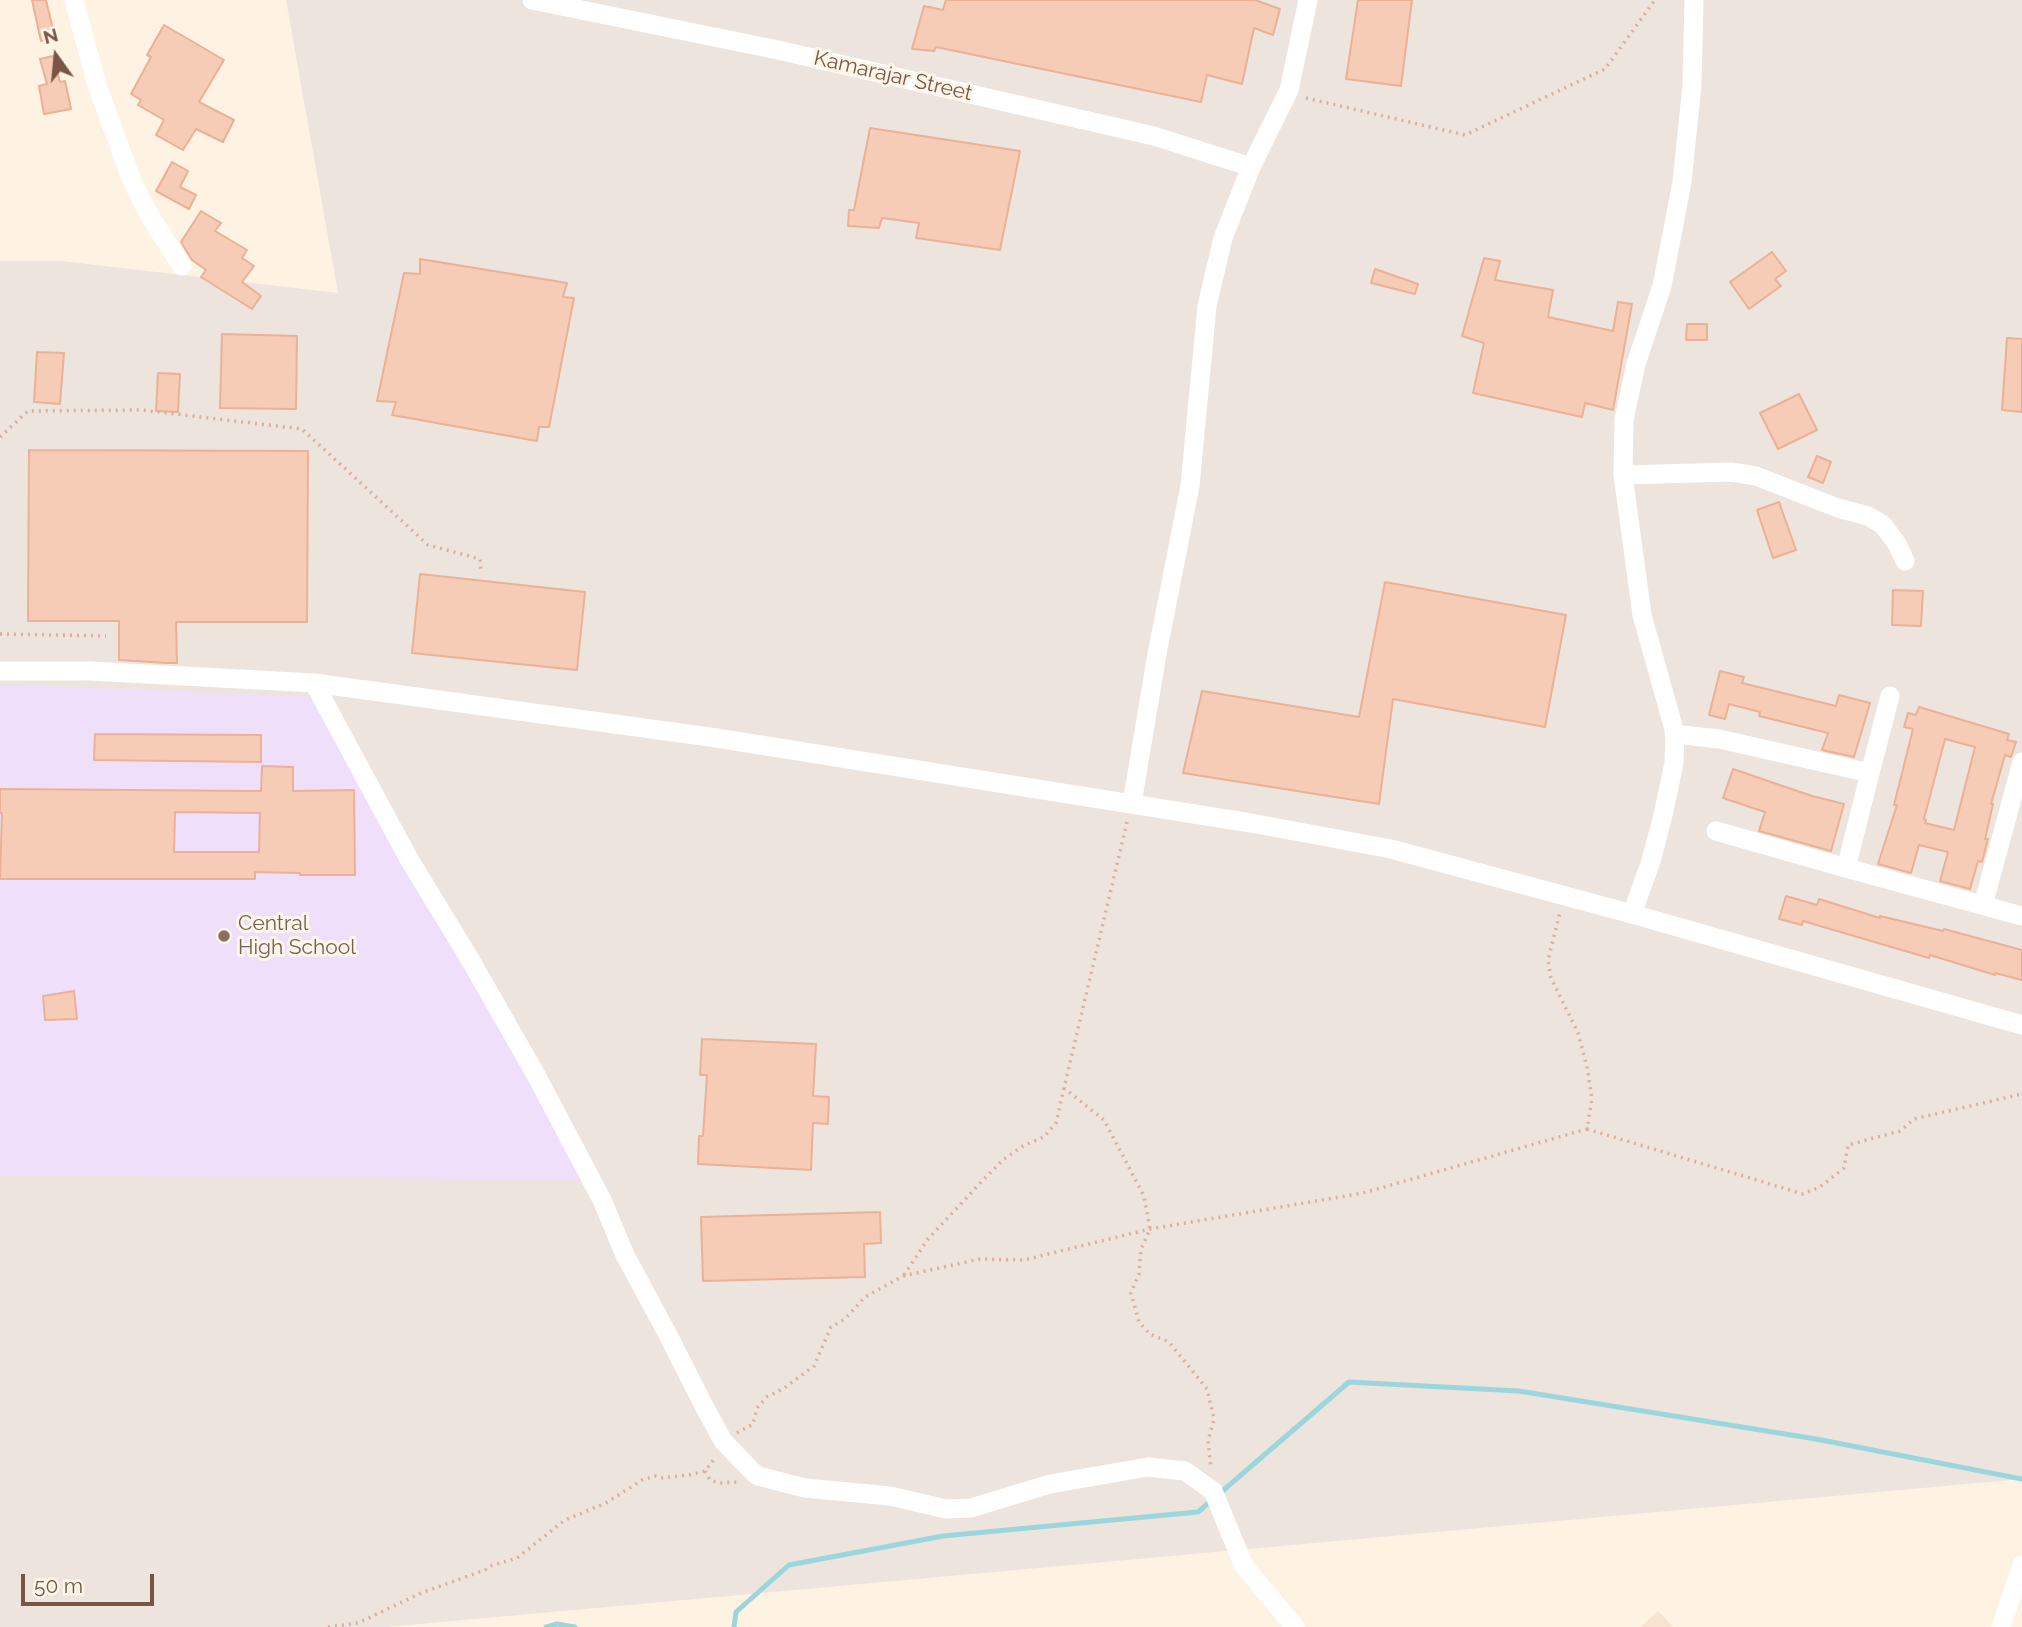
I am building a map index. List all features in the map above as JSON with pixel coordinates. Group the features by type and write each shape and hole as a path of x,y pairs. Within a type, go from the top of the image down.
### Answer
{"street":[{"path":"74,0 97,85 132,181 149,215 182,266"},
{"name":"Kamarajar Street","path":"533,0 778,50 1141,132 1251,167"},
{"path":"1132,803 1157,654 1191,486 1207,306 1223,238 1251,167 1287,94 1308,0"},
{"path":"1632,914 1651,861 1663,816 1674,763 1674,734 1642,615 1623,475 1624,420 1636,364 1662,286 1682,183 1692,85 1694,0"},
{"path":"1623,475 1731,472 1756,475 1838,508 1868,516 1883,525 1905,561"},
{"path":"0,671 90,671 314,683 710,737 1132,803 1391,849 1632,914 2022,1025"},
{"path":"314,683 409,859 536,1076 602,1200 625,1255 723,1441 758,1476 806,1488 890,1496 946,1509 971,1508 1050,1484 1148,1467 1185,1471 1213,1491 1244,1566 1295,1627"},
{"path":"1846,868 1890,696"},
{"path":"1674,734 1718,739 1870,773"},
{"path":"1983,905 2022,762"},
{"path":"1716,831 2022,916"},
{"path":"2001,1627 2022,1565"}],"path":[{"path":"1287,94 1465,135 1605,69 1655,0"},
{"path":"0,437 28,411 142,410 302,429 428,545 480,559 481,572"},
{"path":"0,634 106,636"},
{"path":"903,1276 928,1239 1004,1159 1023,1146 1044,1137 1056,1123 1132,803"},
{"path":"1565,896 1548,960 1551,978 1578,1032 1587,1067 1591,1099 1587,1129"},
{"path":"1064,1088 1104,1120 1144,1196 1150,1229 1141,1249 1139,1273 1131,1293 1139,1322 1150,1334 1169,1342 1207,1389 1214,1419 1209,1441 1213,1491"},
{"path":"328,1627 358,1623 422,1593 490,1566 517,1559 565,1520 606,1503 642,1479 705,1471 723,1441 753,1423 757,1408 767,1397 783,1389 814,1366 831,1327 845,1319 865,1297 903,1276 980,1259 1024,1260 1150,1229 1363,1193 1587,1129 1802,1194 1820,1186 1844,1168 1848,1145 1900,1131 1914,1119 2022,1094"},
{"path":"705,1471 710,1480 720,1483 739,1482 758,1476"}],"shaded area":[{"path":"286,0 2022,0 2022,1479 386,1627 0,1627 0,261 61,261 338,293"},
{"name":"Central High School","path":"0,684 312,697 588,1180 0,1175"},
{"path":"1658,1611 1673,1627 1641,1627"}],"building":[{"path":"32,0 46,0 55,38 41,41"},
{"path":"946,0 1255,0 1280,9 1273,35 1254,28 1242,84 1207,75 1201,102 936,47 934,51 912,49 924,6 943,10"},
{"path":"1358,0 1412,0 1401,86 1346,79"},
{"path":"164,25 224,60 199,102 234,120 223,142 196,129 183,150 156,135 164,120 138,105 141,100 131,94 151,57 147,55"},
{"path":"53,56 60,82 65,81 71,109 44,114 39,86 47,84 40,59"},
{"path":"870,128 1020,151 1000,250 916,238 919,223 882,218 879,228 848,226 849,210 854,210"},
{"path":"172,162 188,171 180,187 196,195 189,209 156,191"},
{"path":"201,211 221,223 215,231 247,250 242,258 254,266 242,282 261,296 252,309 201,277 206,270 192,260 181,242"},
{"path":"1772,252 1786,271 1775,279 1781,286 1749,309 1730,282"},
{"path":"1484,258 1500,261 1495,280 1553,290 1548,317 1613,331 1618,302 1632,304 1613,410 1585,403 1582,417 1473,393 1484,343 1462,336"},
{"path":"420,259 567,283 563,297 574,298 549,427 539,427 537,441 392,415 396,402 377,401 404,273 420,274"},
{"path":"1375,269 1418,284 1415,294 1371,283"},
{"path":"1687,324 1707,324 1707,340 1686,340"},
{"path":"222,334 297,336 296,409 220,408"},
{"path":"2007,338 2022,339 2022,412 2002,410"},
{"path":"37,352 64,353 60,404 34,402"},
{"path":"158,373 180,374 178,412 156,411"},
{"path":"1799,394 1817,430 1778,449 1760,413"},
{"path":"29,450 308,451 307,622 176,622 177,663 167,663 119,660 119,621 28,621"},
{"path":"1817,456 1831,462 1823,483 1808,477"},
{"path":"1779,502 1796,550 1773,558 1757,510"},
{"path":"420,574 585,592 577,670 412,653"},
{"path":"1385,582 1566,615 1545,727 1393,699 1379,804 1183,773 1202,691 1359,717"},
{"path":"1893,590 1923,591 1921,626 1892,625"},
{"path":"1720,671 1744,677 1742,683 1836,706 1839,695 1870,703 1854,757 1822,750 1828,733 1759,716 1760,712 1729,704 1725,719 1709,715"},
{"path":"1919,707 2009,734 2007,740 2016,742 2011,757 2005,755 1991,804 1985,839 1988,839 1982,862 1978,861 1970,889 1940,881 1948,852 1919,845 1911,873 1878,864 1897,805 1894,805 1913,729 1904,727 1908,713 1916,715","holes":["1945,739 1975,747 1954,830 1925,823"]},
{"path":"95,734 261,735 261,762 94,760"},
{"path":"262,766 293,767 293,791 354,790 355,875 255,872 255,879 0,879 0,789 261,791","holes":["175,812 260,813 259,852 174,852"]},
{"path":"1733,769 1844,804 1831,851 1759,831 1765,812 1723,798"},
{"path":"1786,896 1817,905 1819,899 1880,918 1943,931 1944,929 2022,950 2022,980 1995,975 1930,955 1929,958 1803,921 1802,925 1779,919"},
{"path":"74,991 77,1019 45,1020 43,996"},
{"path":"702,1039 816,1044 813,1096 829,1097 828,1124 813,1123 811,1170 698,1164 699,1136 703,1136 707,1075 700,1075"},
{"path":"880,1212 881,1243 864,1244 865,1277 703,1281 701,1217"}],"waterway":[{"path":"734,1627 736,1612 789,1565 943,1536 1198,1512 1349,1382 1519,1391 1816,1439 2022,1479"},
{"path":"546,1627 557,1624 575,1627"}],"place":[{"name":"Central High School","path":"224,936"}]}
